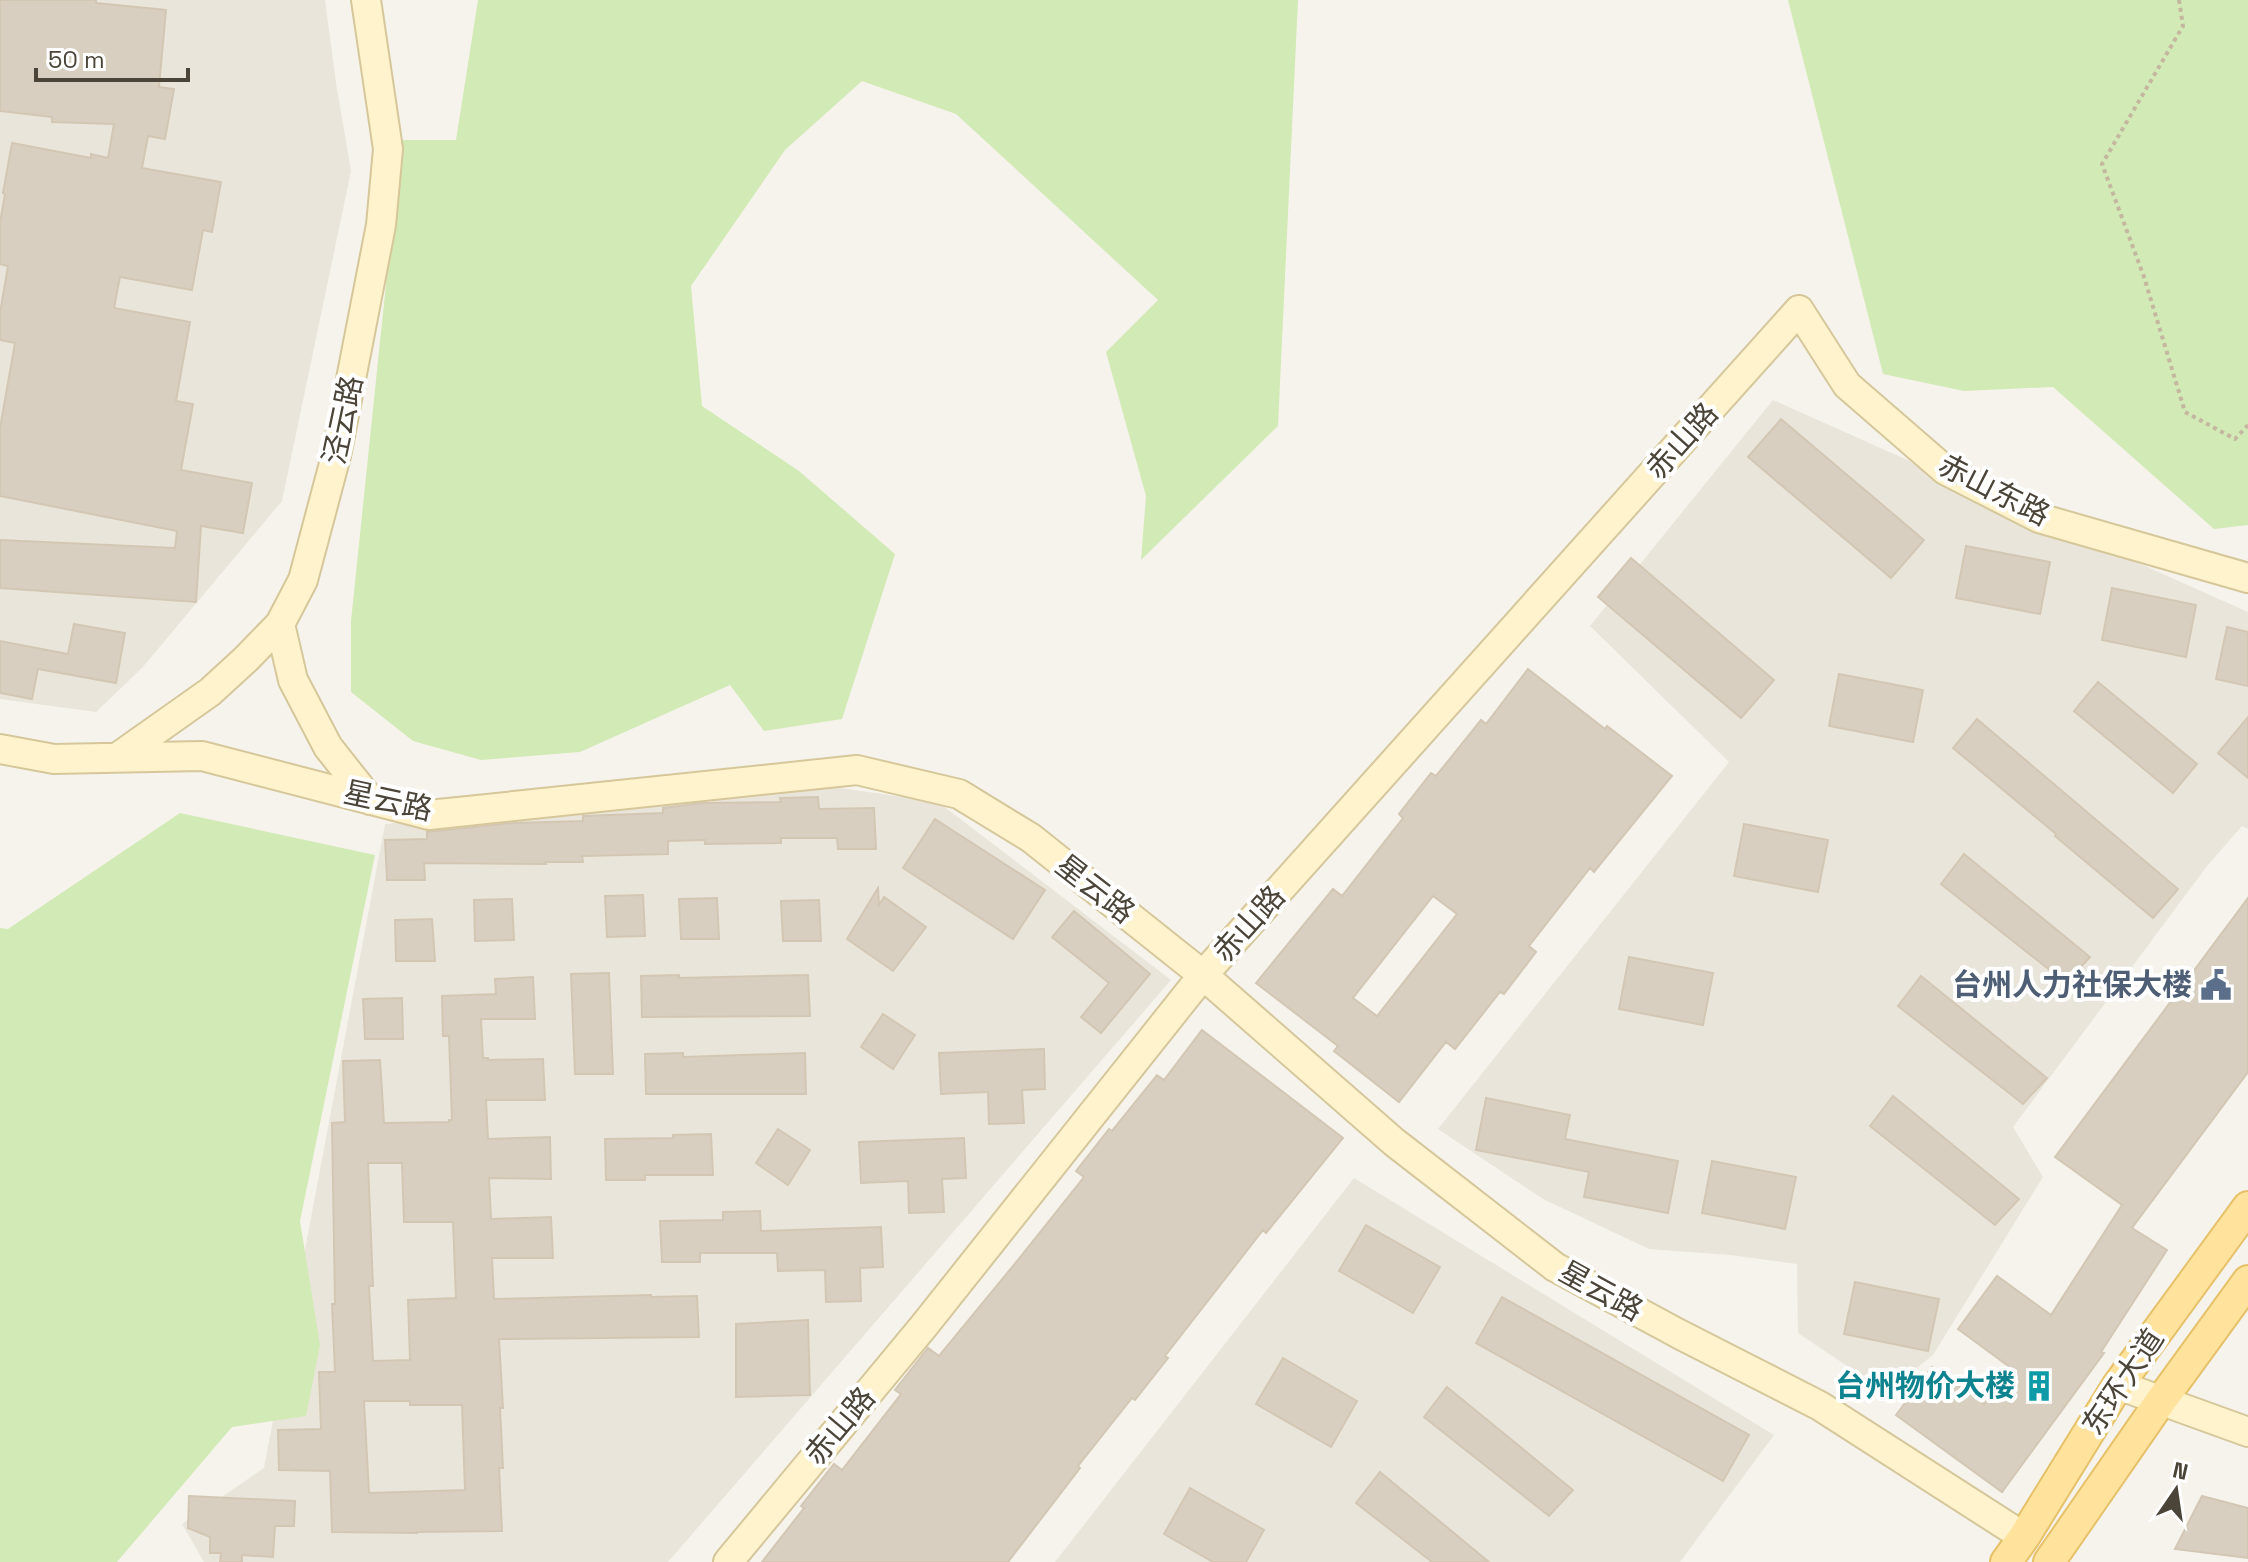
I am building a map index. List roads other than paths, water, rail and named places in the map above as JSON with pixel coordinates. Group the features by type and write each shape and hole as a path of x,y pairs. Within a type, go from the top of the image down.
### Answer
{"main road":[{"name":"东环大道","path":"2006,1562 2118,1385 2248,1207"},
{"name":"东环大道","path":"2049,1562 2248,1281"}],"street":[{"name":"泾云路","path":"118,757 210,692 280,624 303,580 336,456 381,225 388,149 366,0"},
{"name":"赤山东路","path":"1799,310 1847,385 1945,470 2039,518 2248,578"},
{"name":"赤山路","path":"728,1562 923,1327 1203,975 1799,310"},
{"path":"280,624 293,680 328,747 370,800"},
{"name":"星云路","path":"0,749 54,759 202,756 429,815 857,770 959,794 1031,838 1203,975 1394,1142 1555,1267 1820,1406 2024,1537"},
{"path":"2118,1385 2248,1432"}],"place":[{"name":"台州人力社保大楼","path":"2216,985"},
{"name":"台州物价大楼","path":"2039,1386"}]}
